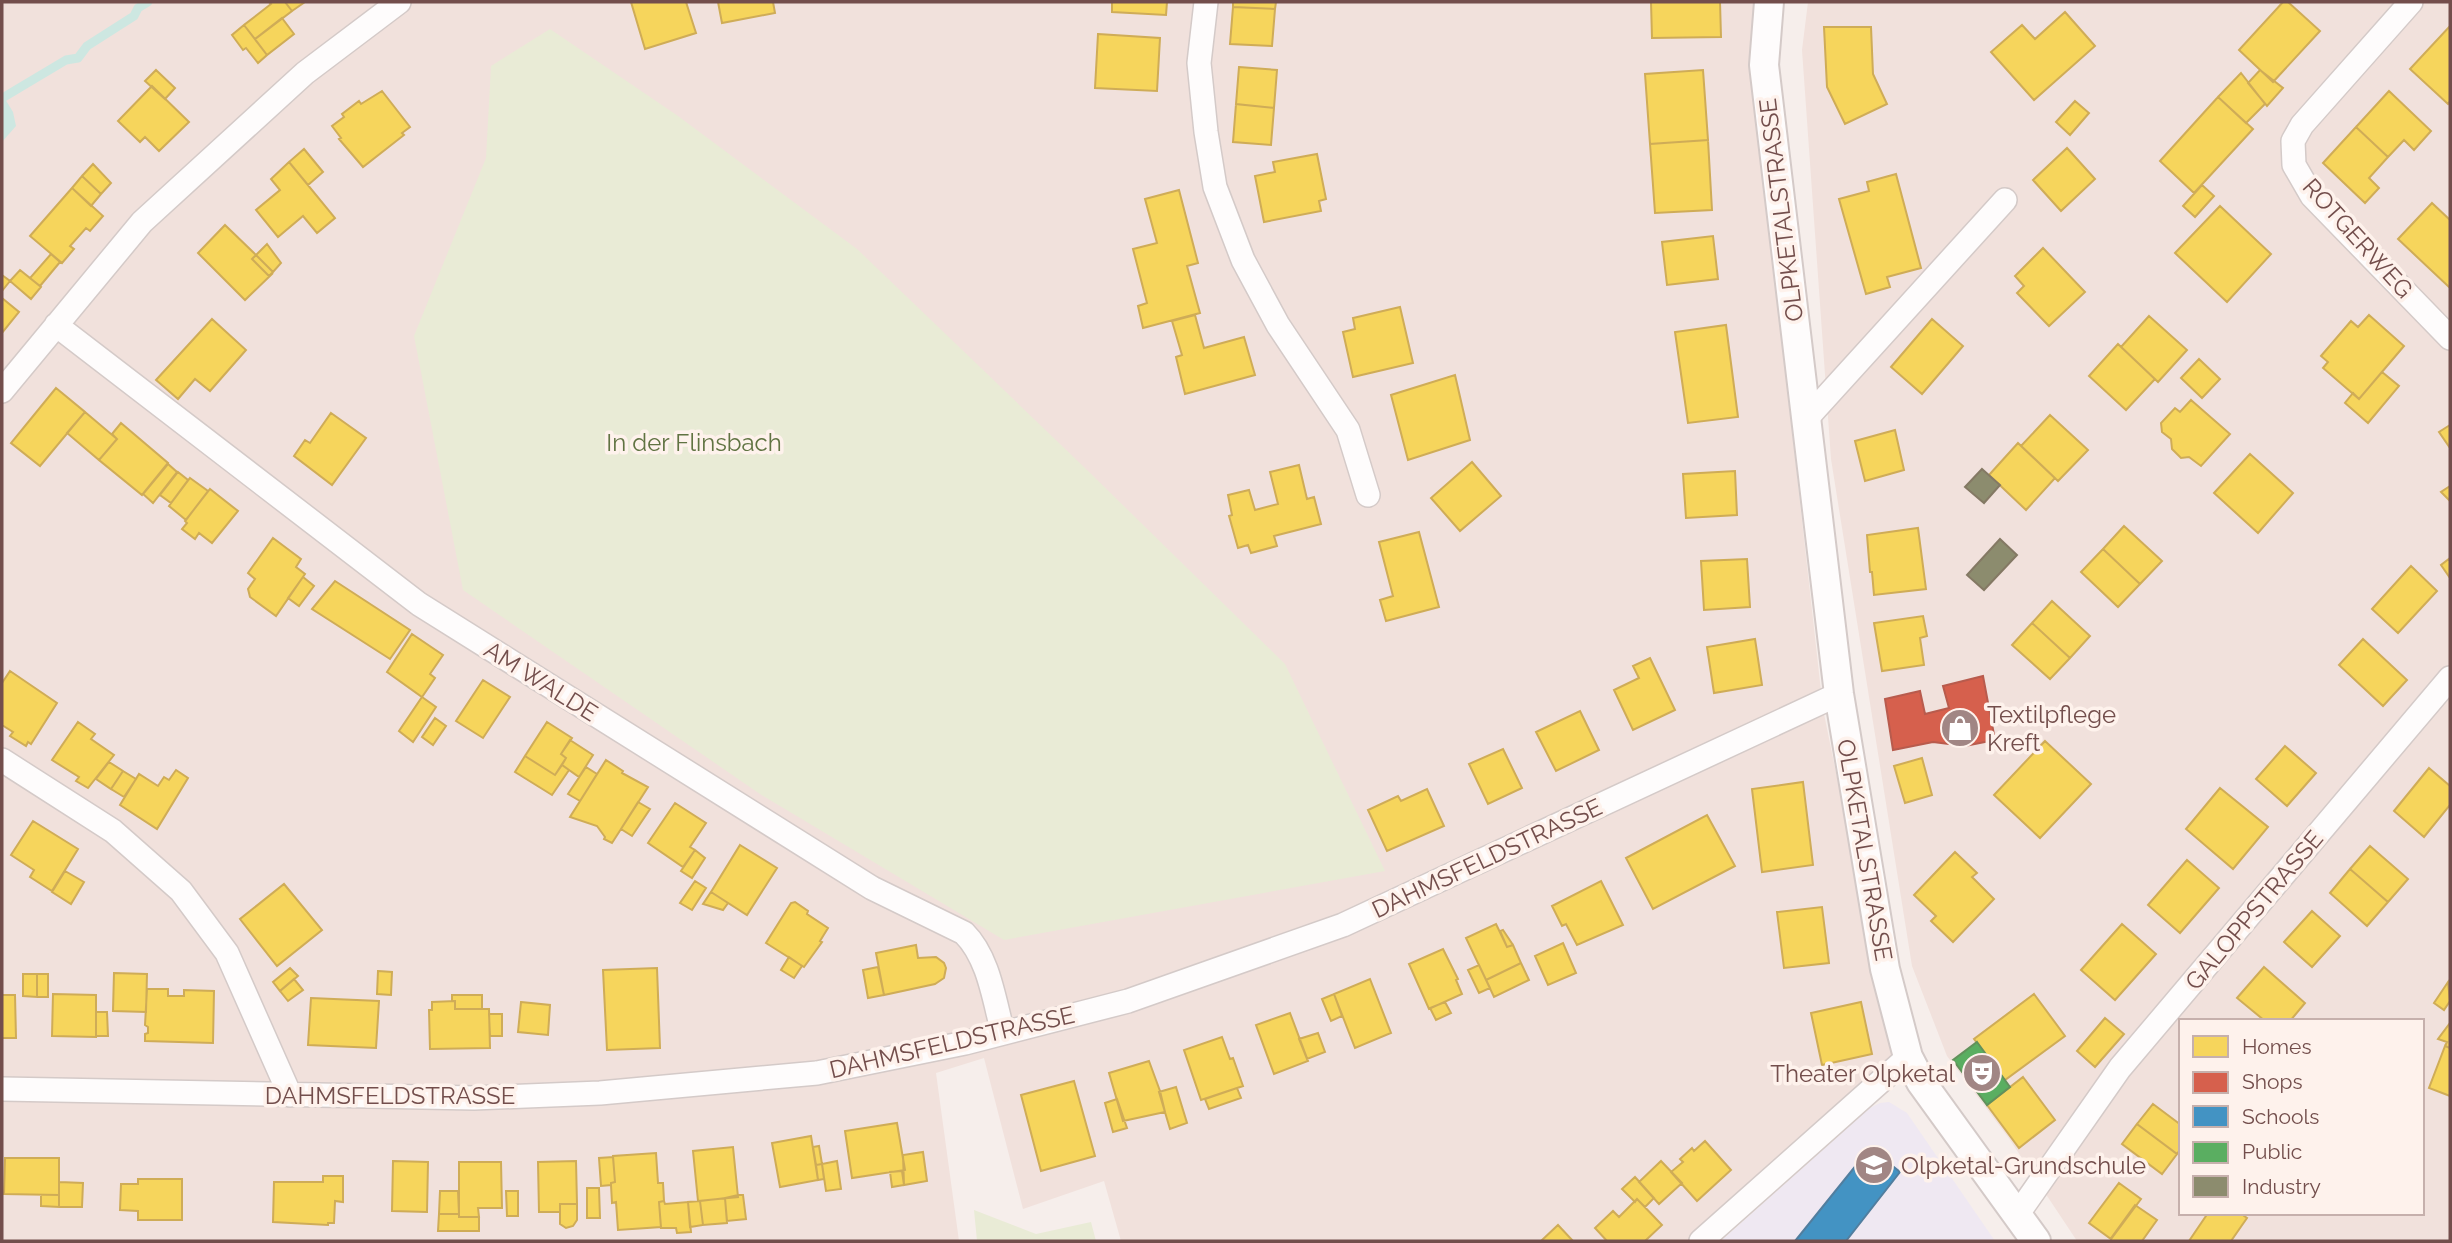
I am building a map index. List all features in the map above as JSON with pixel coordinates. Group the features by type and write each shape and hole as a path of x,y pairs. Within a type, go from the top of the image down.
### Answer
{"street":[{"path":"2,391 142,222 304,73 399,2"},
{"path":"1206,2 1199,64 1215,187 1243,260 1278,326 1348,430 1367,495"},
{"name":"OLPKETALSTRASSE","path":"1769,2 1764,65 1778,197 1839,694 1885,969 1908,1057 1921,1082 2036,1241"},
{"name":"ROTGERWEG","path":"2411,2 2302,125 2293,141 2294,165 2312,195 2450,338"},
{"path":"1807,418 2005,200"},
{"name":"AM WALDE","path":"56,325 419,604 872,888 964,933 974,942 982,958 1003,1033"},
{"name":"GALOPPSTRASSE","path":"2017,1215 2120,1068 2450,678"},
{"name":"DAHMSFELDSTRASSE","path":"2,1089 474,1098 600,1093 817,1073 1003,1033 1128,1001 1343,925 1839,694"},
{"path":"2,760 113,831 181,891 227,953 290,1095"},
{"path":"1701,1241 1908,1057"}],"shaded area":[{"path":"2,2 1755,2 1751,62 1823,709 1895,1061 1700,1241 1121,1241 1104,1181 1023,1209 984,1058 936,1073 959,1241 2,1241"},
{"path":"1808,2 2450,2 2450,1241 2077,1241 2008,1137 1947,1056 1912,966 1831,459 1802,50"},
{"name":"Olpketal-Grundschule","path":"1889,1102 1907,1113 1995,1241 1721,1241 1870,1108"}],"green space":[{"name":"In der Flinsbach","path":"550,29 678,116 857,249 1285,664 1385,871 1004,940 760,794 463,590 414,336 486,158 491,66"},
{"path":"974,1210 1036,1234 1091,1222 1096,1241 977,1241"}],"water":[{"path":"2,94 13,112 16,126 2,142"}],"building: Homes":[{"path":"269,2 285,2 292,11 255,39 244,25 271,4"},
{"path":"285,2 305,2 292,11"},
{"path":"631,2 686,2 696,33 645,49"},
{"path":"718,2 773,2 775,13 722,23"},
{"path":"1112,2 1167,2 1166,15 1112,12"},
{"path":"1233,2 1276,2 1275,9 1233,7"},
{"path":"1651,2 1720,2 1721,37 1652,38"},
{"path":"2283,2 2288,2 2320,31 2273,82 2239,50"},
{"path":"1233,7 1275,9 1272,46 1230,44"},
{"path":"2065,12 2095,46 2034,100 1991,52 2022,25 2035,39"},
{"path":"282,18 294,34 267,55 255,39"},
{"path":"244,25 267,55 258,63 246,48 243,50 232,35"},
{"path":"2450,26 2450,101 2448,104 2410,69"},
{"path":"1824,27 1871,27 1873,74 1887,104 1845,124 1827,87"},
{"path":"1098,34 1160,38 1157,91 1095,88"},
{"path":"1239,67 1277,70 1274,108 1236,104"},
{"path":"156,70 175,88 165,99 145,81"},
{"path":"1703,70 1708,140 1650,144 1645,74"},
{"path":"2260,70 2283,88 2267,106 2248,83"},
{"path":"2241,73 2265,104 2246,123 2218,97"},
{"path":"152,86 189,122 159,151 145,137 140,142 118,121"},
{"path":"382,91 410,127 402,133 404,135 363,167 339,139 341,138 332,126 359,101 361,104"},
{"path":"2389,91 2431,131 2414,150 2404,140 2388,157 2356,127"},
{"path":"2218,97 2253,129 2194,193 2160,161"},
{"path":"2075,101 2089,113 2070,135 2056,122"},
{"path":"1236,104 1274,108 1271,145 1233,142"},
{"path":"2356,127 2388,157 2369,178 2379,188 2365,203 2323,163"},
{"path":"1708,140 1712,210 1655,213 1650,144"},
{"path":"2067,148 2095,179 2061,211 2033,180"},
{"path":"304,149 323,172 308,185 289,162"},
{"path":"1317,154 1326,199 1319,201 1321,211 1264,222 1255,176 1275,172 1273,162"},
{"path":"289,162 335,218 317,233 303,216 278,237 256,210 280,190 271,179"},
{"path":"93,164 111,183 101,194 82,176"},
{"path":"1896,174 1921,268 1887,277 1890,287 1866,294 1839,199 1869,191 1867,182"},
{"path":"82,176 101,194 91,206 72,188"},
{"path":"2202,185 2214,196 2195,217 2183,206"},
{"path":"72,188 103,216 90,231 86,228 70,246 74,249 62,263 30,236"},
{"path":"1179,190 1198,263 1187,266 1200,313 1143,328 1138,306 1147,303 1133,249 1157,243 1145,199"},
{"path":"2432,203 2450,220 2450,288 2398,239"},
{"path":"2220,206 2271,254 2227,302 2175,253"},
{"path":"225,225 256,255 252,259 269,276 273,273 245,300 198,253"},
{"path":"1713,236 1718,279 1667,285 1662,242"},
{"path":"267,244 281,263 273,272 256,255"},
{"path":"2043,248 2085,292 2049,326 2017,293 2024,286 2015,276"},
{"path":"51,254 60,262 40,286 30,278"},
{"path":"256,255 273,272 269,276 252,259"},
{"path":"20,270 41,287 31,299 10,281"},
{"path":"2,275 10,281 2,291"},
{"path":"2,298 19,312 2,333"},
{"path":"1400,307 1413,363 1353,377 1343,332 1355,329 1353,318"},
{"path":"1195,315 1204,348 1244,337 1255,375 1185,394 1176,357 1182,355 1172,321"},
{"path":"2369,315 2404,346 2359,399 2323,368 2328,362 2321,356 2351,321 2358,327"},
{"path":"2149,316 2187,350 2158,382 2121,347"},
{"path":"212,319 246,350 210,391 195,379 178,399 156,380"},
{"path":"1932,319 1963,346 1922,394 1891,367"},
{"path":"1726,325 1738,417 1688,423 1675,332"},
{"path":"2118,344 2155,379 2126,410 2089,376"},
{"path":"2199,359 2220,379 2202,398 2181,378"},
{"path":"2382,372 2399,386 2368,423 2345,403 2353,393 2359,399"},
{"path":"1455,375 1470,440 1408,460 1391,395"},
{"path":"56,388 85,412 40,466 11,443"},
{"path":"2191,400 2230,434 2201,466 2189,457 2181,458 2172,449 2171,439 2162,432 2161,423 2175,408 2180,412"},
{"path":"85,412 117,439 99,460 67,433"},
{"path":"331,413 366,438 332,485 294,456 305,440 310,443"},
{"path":"2050,415 2088,450 2058,481 2021,446"},
{"path":"121,423 168,463 142,495 99,460 117,439 112,434"},
{"path":"2450,425 2450,448 2439,432"},
{"path":"1895,430 1904,470 1865,481 1855,441"},
{"path":"2018,443 2055,478 2026,510 1989,475"},
{"path":"2250,454 2293,493 2258,533 2214,493"},
{"path":"1472,462 1501,496 1460,531 1431,498"},
{"path":"168,464 177,472 153,503 143,494"},
{"path":"1299,465 1307,499 1314,497 1321,524 1274,536 1277,546 1251,553 1248,545 1238,548 1229,516 1232,515 1228,495 1249,490 1255,510 1278,504 1270,472"},
{"path":"1735,471 1737,515 1686,518 1683,474"},
{"path":"178,472 188,480 171,503 160,495"},
{"path":"190,478 208,491 186,520 169,506"},
{"path":"2450,486 2450,501 2441,492"},
{"path":"210,489 238,511 212,543 199,533 195,539 182,529 187,523 185,521"},
{"path":"2124,526 2162,561 2140,584 2103,549"},
{"path":"1918,528 1926,589 1874,595 1867,535"},
{"path":"1419,532 1439,607 1386,621 1380,600 1393,596 1379,542"},
{"path":"273,538 301,559 296,567 305,574 276,616 250,597 248,589 255,579 248,573"},
{"path":"2103,549 2140,584 2118,607 2081,572"},
{"path":"2450,558 2450,578 2441,565"},
{"path":"1747,559 1750,607 1704,610 1701,561"},
{"path":"2411,566 2437,591 2398,633 2372,609"},
{"path":"303,577 314,586 299,606 288,598"},
{"path":"335,581 410,630 390,659 312,609"},
{"path":"2052,601 2090,636 2070,658 2032,623"},
{"path":"1923,616 1927,636 1920,638 1924,665 1882,671 1874,623"},
{"path":"2032,623 2070,658 2050,679 2012,645"},
{"path":"412,634 443,655 430,674 435,678 422,697 387,672"},
{"path":"1755,639 1762,685 1714,693 1707,647"},
{"path":"2363,639 2407,680 2383,706 2339,665"},
{"path":"1650,658 1675,710 1633,730 1614,690 1639,678 1633,666"},
{"path":"10,671 57,703 31,744 28,742 26,746 10,736 13,732 2,725 2,683"},
{"path":"483,680 510,697 483,738 456,721"},
{"path":"422,697 436,707 413,742 399,731"},
{"path":"1580,711 1599,750 1556,771 1536,732"},
{"path":"435,718 446,726 433,745 422,737"},
{"path":"78,722 95,734 91,739 114,755 88,788 76,781 79,777 52,760"},
{"path":"547,722 572,738 561,754 566,758 555,775 525,756"},
{"path":"570,740 593,755 579,777 562,765 566,758 561,754"},
{"path":"2045,741 2091,784 2040,838 1994,795"},
{"path":"2285,746 2316,773 2287,806 2256,779"},
{"path":"1503,749 1522,788 1488,804 1469,764"},
{"path":"525,756 555,775 562,765 569,770 552,795 515,772"},
{"path":"1922,758 1932,795 1905,803 1894,766"},
{"path":"606,760 623,771 622,773 648,787 612,843 604,839 597,826 570,817"},
{"path":"109,762 123,771 111,789 96,779"},
{"path":"586,767 597,774 580,801 568,794"},
{"path":"2429,768 2450,786 2450,805 2424,837 2394,811"},
{"path":"176,770 188,778 157,829 120,805 139,774 158,786 164,777 169,780"},
{"path":"123,771 136,779 124,797 111,789"},
{"path":"1803,782 1813,865 1762,872 1752,789"},
{"path":"2220,788 2268,827 2233,869 2186,829"},
{"path":"1427,789 1444,826 1387,851 1368,810 1398,796 1401,801"},
{"path":"638,802 650,809 632,836 621,829"},
{"path":"675,803 706,823 690,847 695,850 683,867 648,843"},
{"path":"1707,815 1735,866 1653,909 1626,858"},
{"path":"33,821 78,849 52,891 30,877 34,870 11,855"},
{"path":"740,845 777,868 747,915 711,892"},
{"path":"2370,846 2408,879 2388,902 2350,869"},
{"path":"695,850 705,858 692,878 681,871"},
{"path":"1955,852 1977,873 1972,877 1994,899 1953,942 1931,921 1936,916 1914,895"},
{"path":"2187,860 2219,888 2180,933 2148,905"},
{"path":"2350,869 2388,902 2367,926 2330,893"},
{"path":"65,871 84,882 71,904 52,892"},
{"path":"695,881 706,888 692,910 680,903"},
{"path":"1601,881 1623,925 1577,945 1566,924 1562,926 1552,906"},
{"path":"284,884 322,930 277,966 240,919"},
{"path":"711,892 728,903 723,910 703,904"},
{"path":"795,902 828,928 820,941 822,942 804,967 766,943 791,903"},
{"path":"1822,907 1829,963 1784,968 1777,912"},
{"path":"2312,911 2340,936 2312,967 2284,942"},
{"path":"1496,924 1507,947 1513,945 1521,963 1486,980 1466,938"},
{"path":"2122,924 2156,954 2115,1000 2081,970"},
{"path":"1503,930 1513,945 1507,947 1500,931"},
{"path":"1563,943 1576,973 1548,985 1535,956"},
{"path":"916,945 918,958 936,957 944,963 944,978 935,984 884,995 876,953"},
{"path":"1443,949 1458,979 1456,980 1462,994 1429,1009 1409,964"},
{"path":"789,957 802,966 794,978 781,970"},
{"path":"1521,963 1529,980 1494,997 1486,980"},
{"path":"1479,965 1490,988 1479,993 1468,970"},
{"path":"878,967 884,995 868,998 863,970"},
{"path":"2264,967 2305,1003 2292,1019 2263,1019 2237,998"},
{"path":"290,968 298,976 280,991 273,982"},
{"path":"657,968 660,1048 607,1050 603,970"},
{"path":"378,971 392,972 391,995 377,994"},
{"path":"114,973 147,974 146,1012 113,1011"},
{"path":"23,974 37,974 37,997 23,996"},
{"path":"37,974 48,974 48,997 37,997"},
{"path":"294,979 303,990 288,1001 280,991"},
{"path":"1370,979 1391,1033 1355,1048 1334,994"},
{"path":"2448,982 2450,1001 2444,1010 2434,1003"},
{"path":"147,989 168,989 168,996 184,996 184,990 214,991 213,1043 145,1041 145,1034 148,1033 148,1027 145,1025"},
{"path":"53,994 96,995 96,1037 52,1036"},
{"path":"1334,994 1342,1016 1331,1021 1322,999"},
{"path":"2034,994 2065,1036 2005,1080 1974,1039"},
{"path":"2,995 15,995 16,1038 2,1038"},
{"path":"452,995 482,995 482,1009 455,1009"},
{"path":"311,998 379,1001 376,1048 308,1045"},
{"path":"455,1001 455,1009 489,1009 490,1048 430,1049 429,1010 432,1010 432,1002"},
{"path":"521,1002 550,1005 548,1035 518,1032"},
{"path":"1445,1002 1451,1013 1436,1020 1430,1008"},
{"path":"1861,1002 1872,1054 1822,1065 1811,1013"},
{"path":"96,1012 107,1012 108,1036 96,1036"},
{"path":"1290,1013 1308,1061 1274,1074 1256,1025"},
{"path":"489,1014 502,1014 502,1036 490,1036"},
{"path":"2105,1018 2124,1034 2095,1067 2077,1051"},
{"path":"2450,1023 2450,1048 2445,1046 2447,1042 2438,1039"},
{"path":"1318,1033 1325,1052 1307,1059 1299,1039"},
{"path":"1222,1037 1243,1086 1201,1100 1184,1050"},
{"path":"2445,1046 2450,1048 2450,1096 2429,1088"},
{"path":"1149,1061 1165,1112 1123,1121 1109,1073"},
{"path":"2023,1077 2055,1120 2019,1148 1987,1105"},
{"path":"1074,1081 1095,1156 1041,1171 1021,1095"},
{"path":"1176,1087 1187,1123 1170,1129 1159,1092"},
{"path":"1237,1088 1241,1098 1209,1109 1205,1099"},
{"path":"1117,1099 1127,1128 1113,1132 1105,1103"},
{"path":"2153,1104 2179,1124 2177,1154 2137,1124"},
{"path":"897,1123 905,1170 852,1178 845,1131"},
{"path":"2137,1124 2177,1154 2162,1174 2122,1144"},
{"path":"811,1136 818,1180 780,1187 772,1143"},
{"path":"1705,1141 1731,1170 1697,1201 1671,1172 1683,1162 1680,1159 1692,1148 1694,1151"},
{"path":"819,1146 822,1164 816,1165 813,1147"},
{"path":"733,1147 738,1197 698,1201 693,1151"},
{"path":"923,1152 927,1181 904,1185 903,1155"},
{"path":"656,1153 658,1183 663,1183 664,1201 659,1202 661,1227 618,1230 616,1202 612,1203 611,1183 615,1182 613,1156"},
{"path":"613,1157 615,1182 601,1186 599,1158"},
{"path":"5,1158 59,1158 59,1195 4,1194"},
{"path":"393,1161 428,1162 427,1212 392,1211"},
{"path":"576,1161 577,1204 560,1204 560,1212 539,1212 538,1162"},
{"path":"837,1161 841,1189 826,1191 822,1164"},
{"path":"1661,1161 1682,1183 1659,1204 1639,1182"},
{"path":"459,1162 501,1162 502,1208 478,1208 479,1217 459,1217"},
{"path":"822,1164 824,1179 818,1180 816,1165"},
{"path":"902,1171 904,1185 892,1187 890,1172"},
{"path":"323,1176 343,1176 343,1202 335,1201 334,1223 273,1222 274,1182 323,1182"},
{"path":"1635,1177 1654,1198 1645,1207 1637,1199 1635,1202 1622,1189"},
{"path":"138,1179 182,1179 182,1220 138,1220 138,1211 120,1210 121,1184 138,1184"},
{"path":"59,1182 83,1183 82,1207 59,1207"},
{"path":"2119,1183 2141,1199 2111,1239 2089,1223"},
{"path":"587,1188 599,1188 600,1218 587,1218"},
{"path":"440,1191 458,1191 459,1214 439,1214"},
{"path":"506,1191 518,1191 518,1216 507,1216"},
{"path":"41,1195 59,1195 59,1207 41,1206"},
{"path":"743,1195 746,1219 727,1221 725,1198"},
{"path":"725,1198 727,1223 703,1225 700,1201"},
{"path":"1637,1199 1662,1225 1645,1241 1607,1241 1595,1228 1613,1211 1619,1217"},
{"path":"664,1201 665,1204 688,1202 691,1232 677,1233 676,1228 661,1228 659,1202"},
{"path":"700,1201 703,1225 690,1227 688,1202"},
{"path":"560,1204 577,1204 577,1220 573,1226 566,1228 560,1224"},
{"path":"2135,1205 2157,1220 2142,1241 2109,1241"},
{"path":"439,1214 479,1217 479,1231 438,1231"},
{"path":"2207,1215 2243,1215 2247,1218 2231,1241 2189,1241"},
{"path":"1558,1225 1573,1241 1541,1241"}],"building: Shops":[{"path":"1983,676 1995,740 1965,746 1933,742 1893,750 1885,699 1920,691 1925,714 1949,708 1943,686"}],"building: Schools":[{"path":"1870,1148 1900,1172 1846,1241 1795,1241"}],"building: Public":[{"path":"1977,1042 2010,1087 1987,1105 1953,1060"}],"building: Industry":[{"path":"1982,469 2000,485 1984,503 1965,487"},
{"path":"2000,539 2017,555 1984,590 1967,575"}],"waterway":[{"path":"4,97 66,60 78,58 87,46 134,16 138,8 148,2"}],"place":[{"name":"Textilpflege Kreft","path":"1960,728"},
{"name":"Theater Olpketal","path":"1982,1073"},
{"name":"Olpketal-Grundschule","path":"1874,1165"}]}
